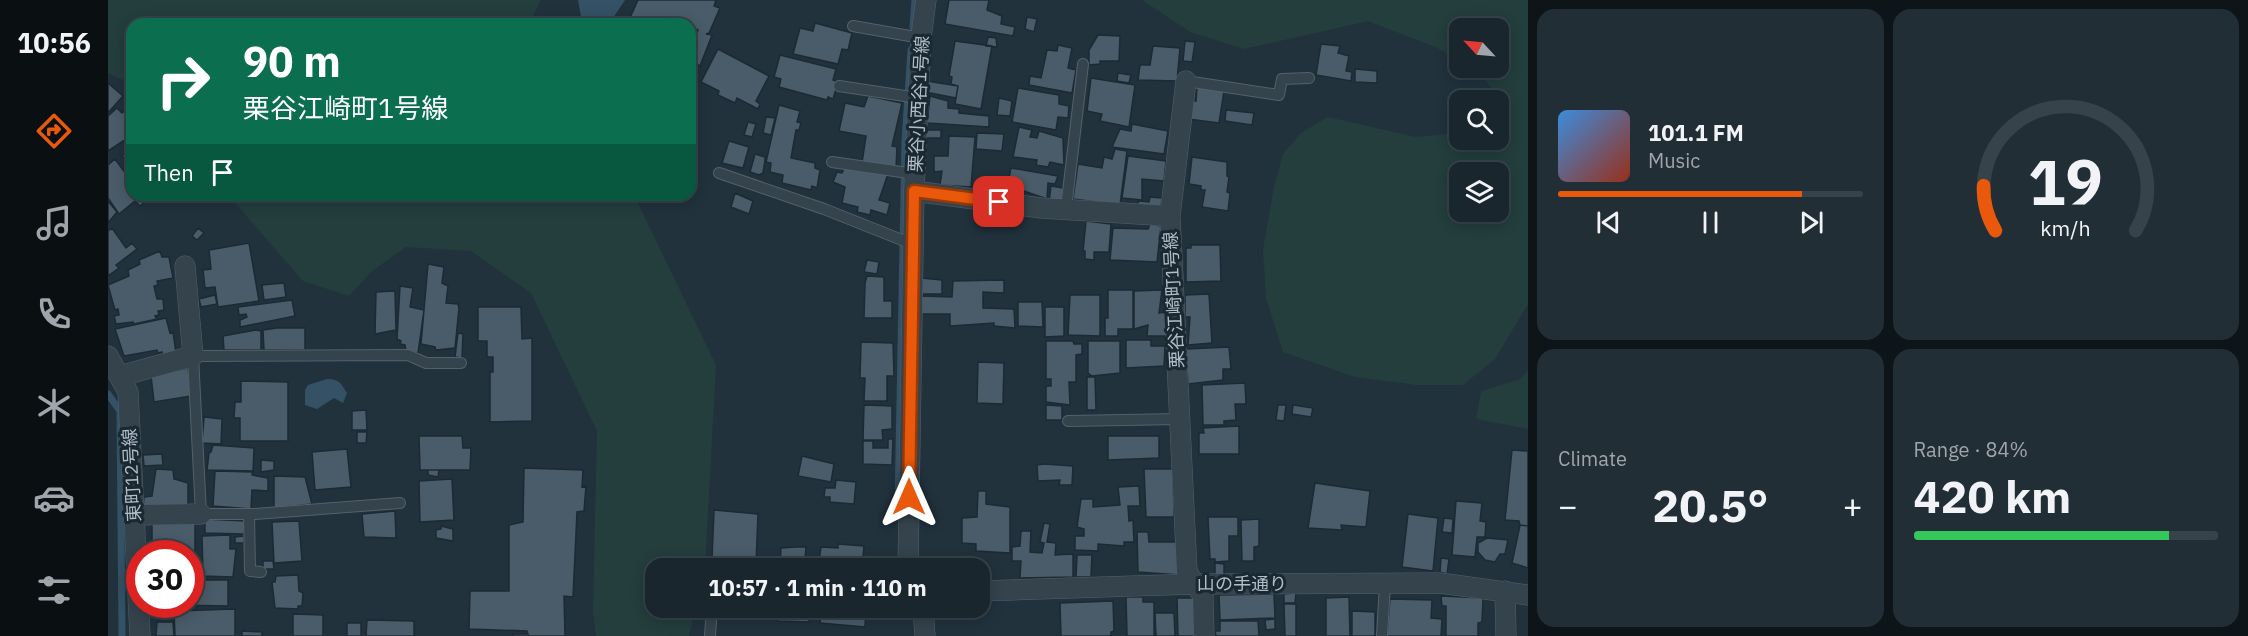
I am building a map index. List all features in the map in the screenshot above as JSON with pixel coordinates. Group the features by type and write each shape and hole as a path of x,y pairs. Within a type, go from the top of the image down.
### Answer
{"street":[{"name":"栗谷小西谷1号線","path":"908,558 912,244 921,38 926,0"},
{"path":"1170,216 1186,81"},
{"name":"栗谷江崎町1号線","path":"914,183 1066,209 1170,216 1187,572 1203,596 1204,636"},
{"path":"120,376 193,356 184,266"},
{"name":"東町12号線","path":"108,356 128,392 140,636"},
{"path":"134,515 201,514"},
{"name":"山の手通り","path":"990,591 1196,584 1440,583 1528,595"},
{"path":"1505,591 1506,636"},
{"path":"924,618 925,636"}],"lane":[{"path":"853,26 921,38"},
{"path":"1066,209 1083,63"},
{"path":"1186,81 1279,95 1282,79 1309,78"},
{"path":"839,86 918,98"},
{"path":"832,162 914,183"},
{"path":"719,174 824,209 912,244"},
{"path":"400,503 249,514 201,514 193,356 408,355 426,363 461,363"},
{"path":"1068,421 1180,419"},
{"path":"249,514 250,571 261,572"},
{"path":"1382,636 1385,584"},
{"path":"710,636 711,618"}],"green space":[{"path":"108,0 541,0 532,18 126,18 126,81 108,73"},
{"path":"1142,0 1528,0 1528,304 1495,359 1463,385 1416,385 1355,377 1283,352 1266,298 1263,249 1274,187 1283,154 1301,133 1328,117 1416,137 1449,134 1449,150 1509,150 1509,90 1492,90 1484,78 1509,78 1509,18 1449,18 1449,55 1368,21 1244,49 1190,32"},
{"path":"233,201 637,201 716,365 706,558 645,558 645,618 694,618 689,636 596,636 593,611 597,431 531,293 471,251 406,247 372,271 349,296 303,281"},
{"path":"1528,371 1528,429 1476,419 1481,391 1520,379"}],"water":[{"path":"578,0 625,0 613,18 581,18"},
{"path":"327,379 340,383 347,393 343,403 334,398 317,409 305,405 305,390 308,385"}],"building":[{"path":"638,0 716,0 714,6 720,8 709,33 706,34 712,35 700,66 697,64 696,66 698,30 696,29 696,18 630,18"},
{"path":"949,0 989,0 987,10 1002,16 1001,24 1015,27 1013,36 945,24"},
{"path":"1027,17 1037,19 1034,32 1025,29"},
{"path":"815,23 852,33 848,50 842,49 838,64 793,54 800,28 813,31"},
{"path":"1098,35 1120,36 1119,61 1100,61 1100,64 1089,65 1089,50"},
{"path":"988,37 996,38 997,47 986,46"},
{"path":"955,41 992,46 981,109 955,104 958,86 951,84 952,77 949,76"},
{"path":"1185,41 1195,42 1192,62 1183,61"},
{"path":"1321,44 1340,46 1338,53 1349,56 1346,71 1352,72 1351,81 1316,75"},
{"path":"1058,45 1072,48 1068,68 1076,70 1072,93 1029,85 1030,76 1041,78 1047,50 1057,51"},
{"path":"1153,46 1180,48 1177,81 1138,80 1140,65 1150,65"},
{"path":"718,49 769,76 756,101 760,104 758,109 737,98 735,103 718,95 719,91 701,82"},
{"path":"780,55 836,69 833,80 838,82 833,99 828,97 827,100 779,87 781,79 774,77"},
{"path":"1355,69 1377,71 1377,83 1355,82"},
{"path":"1118,73 1131,75 1129,83 1117,81"},
{"path":"1091,78 1135,85 1129,127 1100,121 1102,114 1087,111"},
{"path":"927,81 958,86 956,98 925,92"},
{"path":"108,83 123,96 108,113"},
{"path":"1197,87 1224,91 1219,123 1188,119 1190,100 1196,101"},
{"path":"1018,88 1059,95 1059,104 1069,106 1068,118 1058,117 1056,130 1012,122"},
{"path":"868,96 902,103 892,146 897,147 896,168 862,163 866,136 839,131 845,103 864,107"},
{"path":"930,96 948,101 948,108 959,109 959,113 989,116 989,127 927,123"},
{"path":"999,98 1012,101 1010,116 997,115"},
{"path":"779,105 800,111 797,122 801,123 799,130 796,130 791,158 815,163 815,168 820,170 817,188 812,186 811,190 782,183 783,175 770,172 771,163 766,162"},
{"path":"117,108 122,113 126,110 126,139 108,151 108,116"},
{"path":"1226,110 1254,113 1252,125 1225,121"},
{"path":"766,117 775,118 771,135 763,133"},
{"path":"748,122 756,124 752,137 744,135"},
{"path":"1132,124 1168,131 1164,154 1112,147 1120,129 1131,131"},
{"path":"1019,127 1032,130 1030,137 1037,138 1039,131 1063,138 1064,165 1050,162 1048,167 1036,165 1037,160 1013,157"},
{"path":"924,130 941,130 941,138 924,138"},
{"path":"977,133 1004,134 1002,151 976,149"},
{"path":"949,136 975,137 971,187 940,185 942,171 934,172 934,156 948,156"},
{"path":"729,141 749,147 743,168 722,163"},
{"path":"1115,149 1127,151 1120,205 1073,199 1078,164 1102,168 1104,157 1112,159"},
{"path":"755,154 765,157 763,173 759,175 750,172"},
{"path":"1128,156 1166,161 1164,181 1142,179 1142,200 1122,198"},
{"path":"1192,157 1227,162 1227,176 1229,177 1227,192 1230,193 1228,211 1202,207 1205,190 1201,190 1201,186 1189,184"},
{"path":"115,159 126,174 126,201 135,201 119,214 108,198 108,165"},
{"path":"845,167 888,174 879,200 890,203 887,215 871,210 870,215 857,212 858,207 842,203 845,187 833,182 837,172 842,173"},
{"path":"1011,168 1058,176 1055,184 1048,183 1047,199 1024,191 1020,191 1020,195 1006,193"},
{"path":"1051,186 1063,188 1062,204 1049,202"},
{"path":"735,193 753,201 749,214 731,207"},
{"path":"1150,197 1162,198 1161,207 1137,205 1139,201 1149,202"},
{"path":"108,201 117,212 108,223"},
{"path":"135,201 146,201 140,206"},
{"path":"1086,221 1111,224 1109,252 1094,252 1094,260 1085,259 1085,251 1083,251"},
{"path":"1150,224 1161,226 1157,262 1110,260 1113,228 1148,229"},
{"path":"112,228 126,248 132,243 137,249 116,265 119,268 108,276 108,231"},
{"path":"198,228 204,233 197,240 192,236"},
{"path":"249,243 259,301 218,307 215,287 205,288 203,270 211,269 209,250"},
{"path":"1191,245 1220,245 1221,281 1186,282 1186,248 1191,248"},
{"path":"160,251 162,257 169,257 173,278 157,281 158,285 154,286 157,299 163,299 164,310 158,311 159,315 155,316 157,319 134,324 133,322 116,324 114,316 119,315 118,309 115,310 108,285 129,276 128,270 140,264 139,260"},
{"path":"867,260 879,262 877,274 864,272"},
{"path":"428,264 444,267 442,283 448,286 446,303 458,304 455,348 436,350 435,347 421,344"},
{"path":"867,276 884,277 884,301 892,301 892,318 864,318"},
{"path":"921,278 942,280 942,294 921,294"},
{"path":"1004,280 1004,293 983,292 983,308 1014,309 1015,328 994,326 994,323 950,326 950,314 920,314 920,296 952,297 953,281"},
{"path":"284,283 286,297 264,300 262,285"},
{"path":"400,286 413,288 410,307 424,310 418,353 406,351 405,345 400,344 401,341 397,339"},
{"path":"1108,290 1133,290 1133,329 1118,329 1118,336 1105,336 1105,318 1108,318"},
{"path":"1162,290 1159,313 1165,312 1167,336 1147,336 1148,325 1134,329 1134,291"},
{"path":"395,291 396,330 375,334 376,292"},
{"path":"1209,294 1212,343 1188,345 1190,317 1185,317 1185,295"},
{"path":"215,295 217,304 201,307 199,299"},
{"path":"1070,295 1100,295 1100,336 1068,335"},
{"path":"292,300 295,316 240,327 240,320 247,317 246,314 239,315 238,307"},
{"path":"1018,302 1042,302 1043,327 1018,326"},
{"path":"478,307 521,307 522,339 532,338 532,421 490,422 490,372 493,372 493,357 487,357 487,341 478,341"},
{"path":"1045,307 1064,307 1064,336 1045,337"},
{"path":"166,318 170,333 173,332 176,353 163,356 162,352 158,353 157,350 124,356 115,329"},
{"path":"305,328 305,350 264,350 263,330"},
{"path":"261,331 261,350 224,350 223,336"},
{"path":"458,333 463,334 462,358 455,357"},
{"path":"1126,340 1151,340 1151,346 1165,346 1164,366 1126,368"},
{"path":"1046,341 1073,341 1074,344 1082,344 1082,354 1076,355 1076,382 1069,382 1070,405 1046,402 1046,386 1051,386 1051,379 1046,379"},
{"path":"1088,341 1120,341 1120,373 1092,376 1088,373"},
{"path":"861,342 893,343 894,376 887,376 887,401 864,401 865,378 860,378"},
{"path":"1229,347 1231,369 1223,369 1223,380 1188,384 1186,349"},
{"path":"978,362 1004,363 1003,404 977,403"},
{"path":"188,368 191,396 154,402 151,376"},
{"path":"1087,377 1095,377 1096,410 1087,410"},
{"path":"241,381 288,382 288,441 240,441 240,418 234,418 235,402 241,402"},
{"path":"1245,383 1246,404 1235,404 1236,420 1224,421 1224,425 1203,425 1202,385"},
{"path":"864,405 892,406 892,429 882,430 883,440 863,440"},
{"path":"1046,405 1062,406 1062,420 1046,420"},
{"path":"1278,405 1286,405 1284,421 1276,420"},
{"path":"1293,405 1313,408 1311,417 1292,414"},
{"path":"366,410 367,430 352,430 352,411"},
{"path":"204,417 222,419 221,444 202,443"},
{"path":"1239,426 1239,454 1199,454 1199,433 1204,433 1203,428"},
{"path":"357,432 367,432 366,443 357,443"},
{"path":"419,436 462,436 463,448 471,448 470,470 420,470"},
{"path":"1108,436 1159,436 1159,458 1108,460"},
{"path":"888,439 893,439 892,465 863,464 863,441 873,441 873,448 888,448"},
{"path":"213,445 254,448 253,471 207,470 209,453"},
{"path":"347,449 351,487 315,490 312,452"},
{"path":"1512,450 1528,451 1528,526 1520,525 1519,521 1505,520"},
{"path":"162,454 163,465 144,466 143,455"},
{"path":"802,456 834,464 831,482 798,476"},
{"path":"261,460 274,461 274,470 261,472"},
{"path":"1037,465 1073,466 1072,485 1059,485 1060,480 1038,481"},
{"path":"524,468 583,470 582,487 586,486 584,511 577,512 573,597 564,596 565,636 513,636 513,634 528,634 527,631 469,629 470,591 509,591 509,525 523,522"},
{"path":"156,469 173,470 174,479 188,483 188,505 143,507 144,497 152,496"},
{"path":"1144,469 1173,469 1174,517 1146,517"},
{"path":"428,470 439,470 438,477 428,475"},
{"path":"215,471 253,472 252,475 268,478 268,491 252,490 251,509 213,506"},
{"path":"274,476 305,477 312,504 274,508"},
{"path":"452,479 454,520 420,522 419,481"},
{"path":"836,480 856,482 854,504 830,502 830,497 824,497 825,488 835,488"},
{"path":"1315,483 1370,491 1366,527 1341,525 1342,530 1308,528"},
{"path":"1139,486 1140,506 1128,506 1129,521 1133,520 1134,542 1124,542 1124,546 1098,544 1098,551 1075,550 1075,536 1084,536 1084,529 1077,527 1081,499 1093,499 1093,507 1120,505 1118,487"},
{"path":"978,491 986,491 986,504 1010,507 1010,553 976,551 976,544 962,543 962,518 977,517"},
{"path":"1456,501 1482,503 1480,521 1486,522 1485,537 1477,537 1475,557 1452,555"},
{"path":"714,510 758,514 756,558 712,558"},
{"path":"395,511 396,538 364,537 362,514"},
{"path":"1408,514 1438,518 1433,571 1402,567"},
{"path":"1208,517 1238,517 1238,536 1229,536 1229,561 1215,562 1215,559 1210,559"},
{"path":"1444,518 1453,519 1452,533 1442,532"},
{"path":"205,519 245,521 244,534 205,533"},
{"path":"1259,519 1259,546 1254,547 1254,561 1242,561 1241,520"},
{"path":"152,520 195,521 195,540 152,540"},
{"path":"299,521 302,561 274,563 272,522"},
{"path":"1044,523 1050,524 1047,542 1056,543 1055,555 1073,554 1073,577 1020,578 1021,561 1012,561 1012,547 1020,546 1021,531 1031,531 1030,552 1042,553 1044,543 1040,542"},
{"path":"1520,525 1528,526 1528,568 1512,563"},
{"path":"441,526 453,529 453,541 436,538 436,530 441,529"},
{"path":"1137,532 1148,532 1149,542 1180,542 1181,575 1138,572"},
{"path":"230,535 230,549 236,549 233,577 204,576 202,536"},
{"path":"244,536 244,543 235,543 235,537"},
{"path":"1487,538 1508,540 1505,554 1500,554 1495,562 1485,560 1478,552 1478,543"},
{"path":"838,544 864,546 863,558 819,558 821,547 838,548"},
{"path":"806,547 805,558 780,558 781,548"},
{"path":"1077,555 1092,555 1091,577 1076,577"},
{"path":"1441,558 1449,559 1447,574 1440,572"},
{"path":"263,561 273,561 274,569 263,569"},
{"path":"1215,563 1224,564 1224,575 1215,575"},
{"path":"298,575 299,591 303,593 302,606 298,606 298,609 275,608 272,582 275,582 276,576"},
{"path":"204,580 228,580 228,606 204,606"},
{"path":"1296,593 1295,603 1284,603 1284,594"},
{"path":"1274,594 1275,618 1220,620 1219,595"},
{"path":"1441,596 1483,598 1482,622 1478,623 1478,636 1446,636 1446,606 1442,606"},
{"path":"1126,597 1143,597 1143,602 1154,602 1154,636 1127,636"},
{"path":"1349,597 1350,636 1326,636 1326,598"},
{"path":"1177,598 1197,598 1195,636 1178,636"},
{"path":"1390,599 1432,600 1431,618 1442,619 1441,636 1387,636"},
{"path":"1113,601 1114,631 1111,632 1111,636 1061,636 1060,603"},
{"path":"1284,604 1296,604 1296,636 1285,636"},
{"path":"235,609 235,636 175,636 174,618 204,618 204,610"},
{"path":"1352,611 1375,612 1375,636 1352,636"},
{"path":"1155,613 1174,613 1175,636 1156,636"},
{"path":"293,614 323,615 323,636 293,636"},
{"path":"778,618 809,618 809,622 778,621"},
{"path":"821,618 865,618 865,627 820,623"},
{"path":"1275,619 1275,629 1266,630 1265,620"},
{"path":"367,620 414,621 414,636 366,636"},
{"path":"1220,621 1258,621 1259,636 1216,636 1215,631 1220,631"},
{"path":"157,622 173,622 174,636 156,636"},
{"path":"347,623 361,623 361,636 347,636"},
{"path":"242,631 262,632 262,636 242,636"}],"waterway":[{"path":"913,27 915,0"},
{"path":"898,506 905,141 911,50"},
{"path":"108,394 120,411 122,636"}],"route":[{"path":"909,497 909,378 914,191 999,202"}]}
